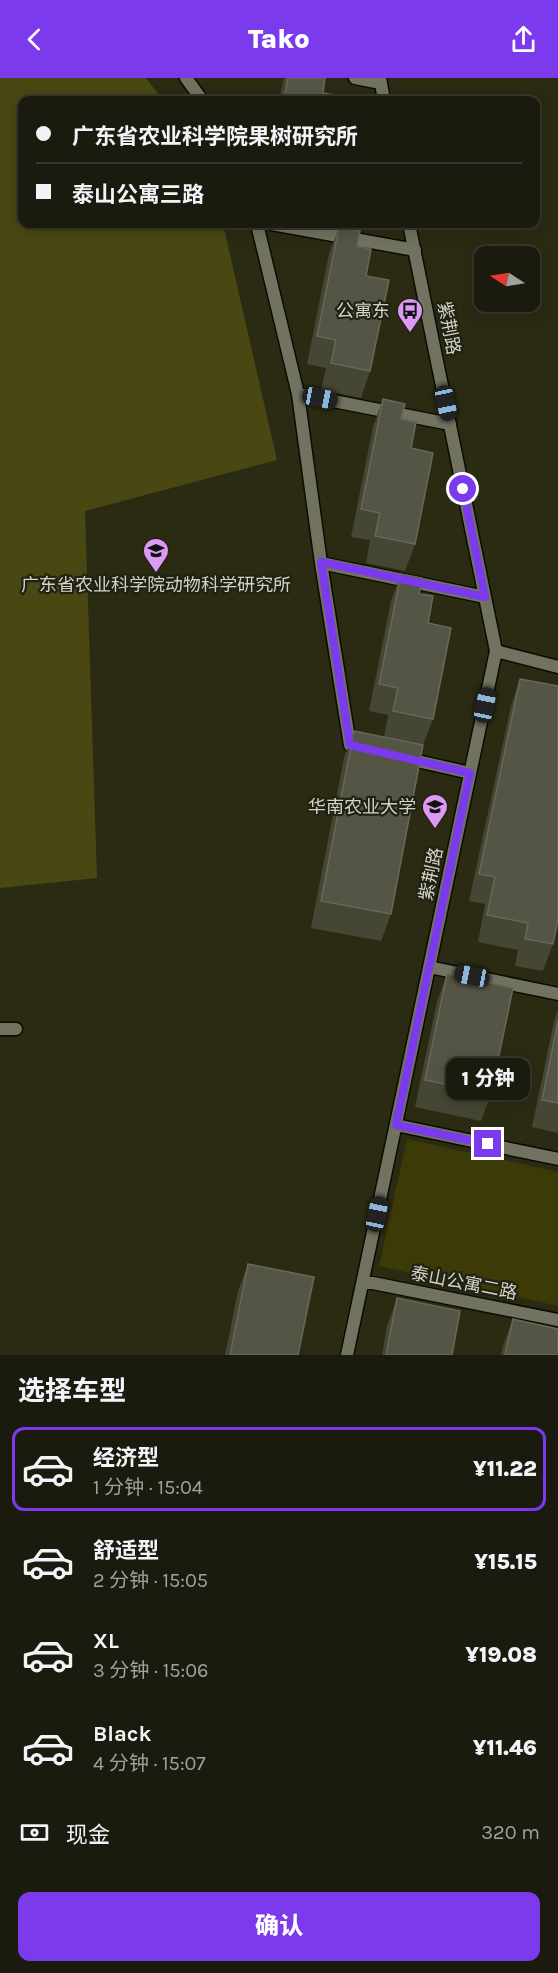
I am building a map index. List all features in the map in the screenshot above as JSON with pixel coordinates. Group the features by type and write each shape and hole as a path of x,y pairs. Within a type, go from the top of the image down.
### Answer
{"lane":[{"path":"186,78 199,96"},
{"path":"355,78 380,81 383,96"},
{"path":"258,228 298,394 321,562 350,745 372,750"},
{"path":"294,228 415,250"},
{"name":"紫荆路","path":"347,1355 496,651 410,228"},
{"path":"298,394 450,424"},
{"path":"321,562 485,597"},
{"path":"496,651 558,667"},
{"path":"394,756 470,773"},
{"path":"429,968 558,994"},
{"path":"0,1029 16,1029"},
{"path":"396,1125 558,1159"},
{"name":"泰山公寓二路","path":"363,1281 558,1320"}],"shaded area":[{"path":"0,78 558,78 558,1355 0,1355"},
{"path":"0,78 146,78 160,96 18,96 18,228 224,228 277,460 85,511 97,878 0,888"},
{"path":"407,1139 558,1172 558,1306 379,1266"}],"building":[{"path":"288,78 325,78 323,93 340,96 285,96"},
{"path":"339,228 360,231 357,246 371,249 366,276 389,280 370,371 331,363 336,340 317,336"},
{"path":"383,399 405,404 401,419 416,422 411,448 433,453 415,544 375,536 380,513 361,509"},
{"path":"401,574 422,578 419,594 433,596 428,623 451,628 433,719 393,711 398,688 379,684"},
{"path":"520,679 558,686 558,920 553,944 525,939 528,923 487,915 495,877 479,874"},
{"path":"354,731 423,745 391,914 321,901"},
{"path":"447,974 513,988 491,1094 425,1080"},
{"path":"558,1021 558,1103 542,1100"},
{"path":"248,1264 314,1277 298,1355 230,1355"},
{"path":"397,1298 460,1311 452,1355 386,1355"},
{"path":"513,1319 558,1329 558,1355 505,1355"}],"place":[{"name":"公寓东","path":"410,334"},
{"name":"广东省农业科学院动物科学研究所","path":"156,574"},
{"name":"华南农业大学","path":"435,830"}],"route":[{"path":"463,489 485,597 321,562 350,745 470,773 396,1125 488,1144"}]}
